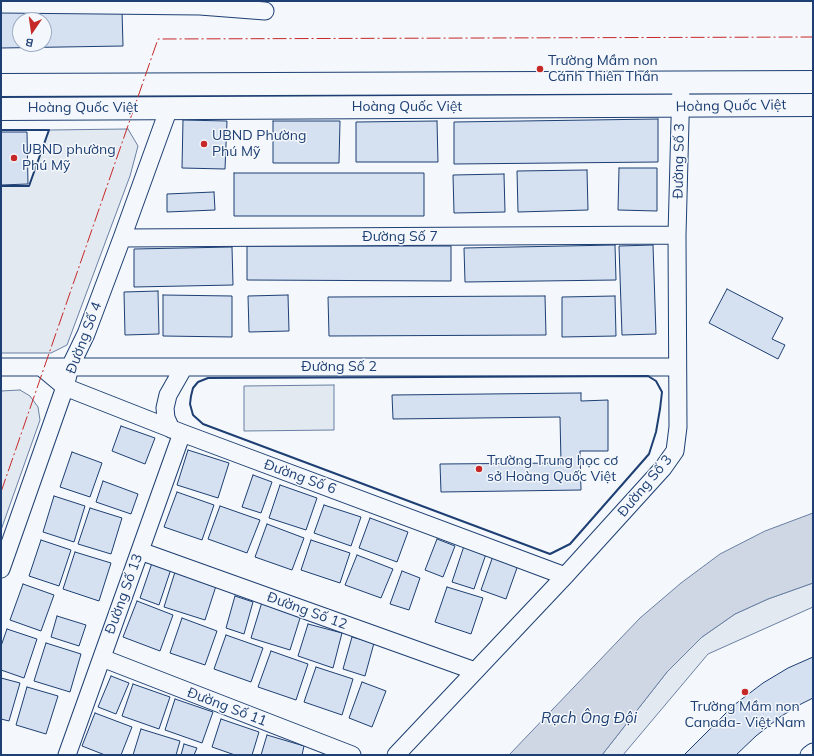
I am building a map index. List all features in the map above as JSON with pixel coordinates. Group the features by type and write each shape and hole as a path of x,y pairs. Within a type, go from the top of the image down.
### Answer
{"main road":[{"name":"Hoàng Quốc Việt","path":"1,85 813,82"},
{"name":"Hoàng Quốc Việt","path":"1,109 813,105"}],"street":[{"path":"1,4 200,6 265,11"},
{"name":"Đường Số 3","path":"396,755 565,576 663,468 674,451 678,427 677,235 681,83"},
{"name":"Đường Số 4","path":"1,569 66,387 70,367 86,334 169,108"},
{"name":"Đường Số 7","path":"122,238 677,235"},
{"name":"Đường Số 2","path":"1,367 677,367"},
{"name":"Đường Số 6","path":"41,367 66,387 176,431 565,576"},
{"path":"176,431 166,418 166,408 168,395 184,367"},
{"name":"Đường Số 13","path":"67,755 140,550 176,431"},
{"name":"Đường Số 12","path":"140,550 475,671"},
{"name":"Đường Số 11","path":"102,658 352,755"},
{"path":"809,755 813,752"}],"shaded area":[{"path":"128,129 138,146 130,176 67,345 51,353 1,353 1,186 29,186 49,130"},
{"path":"334,385 334,430 244,431 244,386"},
{"path":"20,390 30,396 38,407 40,420 1,530 1,391"},
{"path":"813,583 813,607 708,654 623,755 602,755 667,672 702,637 735,614 768,599"}],"water":[{"name":"Rạch Ông Đội","path":"813,513 813,583 768,599 735,614 702,637 667,672 602,755 509,755 640,618 681,583 720,554 765,531"}],"building":[{"path":"122,10 123,46 52,47 52,12 12,12 12,48 1,48 1,12"},
{"path":"658,119 658,162 454,164 454,122"},
{"name":"UBND Phường Phú Mỹ","path":"183,120 227,121 225,169 182,168"},
{"path":"273,121 340,121 339,163 273,163"},
{"path":"437,121 438,162 356,162 356,122"},
{"name":"UBND phường Phú Mỹ","path":"1,132 27,132 28,184 1,185"},
{"path":"619,168 657,168 657,211 618,210"},
{"path":"587,170 588,210 518,212 517,171"},
{"path":"234,173 424,173 424,216 234,216"},
{"path":"504,174 505,212 454,213 453,175"},
{"path":"214,192 215,210 167,212 167,194"},
{"path":"615,245 616,280 465,282 464,248"},
{"path":"653,245 656,334 622,335 619,246"},
{"path":"247,246 451,246 451,281 247,280"},
{"path":"232,247 233,285 134,287 134,249"},
{"path":"727,289 783,318 772,339 785,345 778,359 709,323"},
{"path":"158,291 159,334 125,335 124,292"},
{"path":"163,295 232,296 232,337 163,336"},
{"path":"288,295 289,331 249,332 248,296"},
{"path":"545,296 546,335 329,336 328,297"},
{"path":"615,296 616,336 562,337 562,297"},
{"path":"581,393 581,401 608,400 608,451 580,451 581,490 441,492 440,464 561,463 560,417 393,419 392,395"},
{"path":"121,426 155,438 145,464 112,451"},
{"path":"188,450 229,463 218,498 177,485"},
{"path":"72,452 102,463 90,497 60,487"},
{"path":"253,475 272,482 261,513 242,507"},
{"path":"103,481 138,494 131,514 96,502"},
{"path":"280,485 317,498 306,530 269,518"},
{"path":"177,492 214,505 202,540 164,527"},
{"path":"54,496 85,506 74,542 43,532"},
{"path":"324,505 361,517 351,546 314,533"},
{"path":"220,506 260,520 247,553 208,539"},
{"path":"90,508 122,518 111,554 78,544"},
{"path":"370,518 408,532 397,562 359,548"},
{"path":"267,524 304,538 292,570 255,557"},
{"path":"437,539 455,546 443,577 425,570"},
{"path":"41,540 71,550 59,586 29,576"},
{"path":"311,540 350,553 340,583 301,570"},
{"path":"464,546 486,554 474,589 452,582"},
{"path":"75,552 111,563 99,601 63,589"},
{"path":"357,555 393,569 381,598 345,585"},
{"path":"493,556 518,565 506,599 481,590"},
{"path":"152,563 171,569 159,605 140,598"},
{"path":"402,571 420,578 409,610 390,604"},
{"path":"175,572 216,586 205,620 164,607"},
{"path":"23,584 54,595 41,631 10,620"},
{"path":"447,587 483,598 471,634 435,622"},
{"path":"235,596 253,602 244,634 226,628"},
{"path":"137,601 173,615 160,651 123,637"},
{"path":"262,602 301,615 290,650 251,638"},
{"path":"57,616 86,625 79,646 51,637"},
{"path":"182,618 217,631 205,665 170,653"},
{"path":"308,624 342,633 333,668 298,656"},
{"path":"7,629 37,639 24,678 1,670 1,646"},
{"path":"226,635 263,648 251,682 214,669"},
{"path":"352,637 374,643 365,676 343,669"},
{"path":"46,643 81,654 70,692 34,681"},
{"path":"271,651 308,664 296,700 258,687"},
{"path":"813,657 813,698 780,717 756,736 736,755 684,755 734,705 763,683 788,668"},
{"path":"316,667 353,679 342,715 304,702"},
{"path":"111,676 129,683 116,714 98,707"},
{"path":"1,678 20,683 9,721 1,719"},
{"path":"362,682 386,691 372,727 349,718"},
{"path":"133,684 170,697 159,729 122,716"},
{"path":"27,687 58,696 46,734 16,725"},
{"path":"175,699 213,712 202,743 165,730"},
{"path":"95,713 132,727 121,755 105,755 82,746"},
{"path":"221,719 259,732 252,755 235,755 212,747"},
{"path":"141,729 180,741 176,755 133,755"},
{"path":"267,735 304,746 302,755 261,755"},
{"path":"184,744 197,748 194,755 181,755"}],"wall":[{"path":"1,130 49,130 29,186 1,186"},
{"path":"648,376 656,381 662,392 656,432 649,454 570,544 550,554 203,424 193,415 190,404 193,388 198,382 208,378 648,376"}],"power":[{"path":"1,492 158,39 813,37"}],"place":[{"name":"Trường Mầm non Cánh Thiên Thần","path":"540,69"},
{"name":"UBND Phường Phú Mỹ","path":"204,144"},
{"name":"UBND phường Phú Mỹ","path":"14,158"},
{"name":"Trường Trung học cơ sở Hoàng Quốc Việt","path":"479,469"},
{"name":"Trường Mầm non Canada- Việt Nam","path":"745,692"}]}
